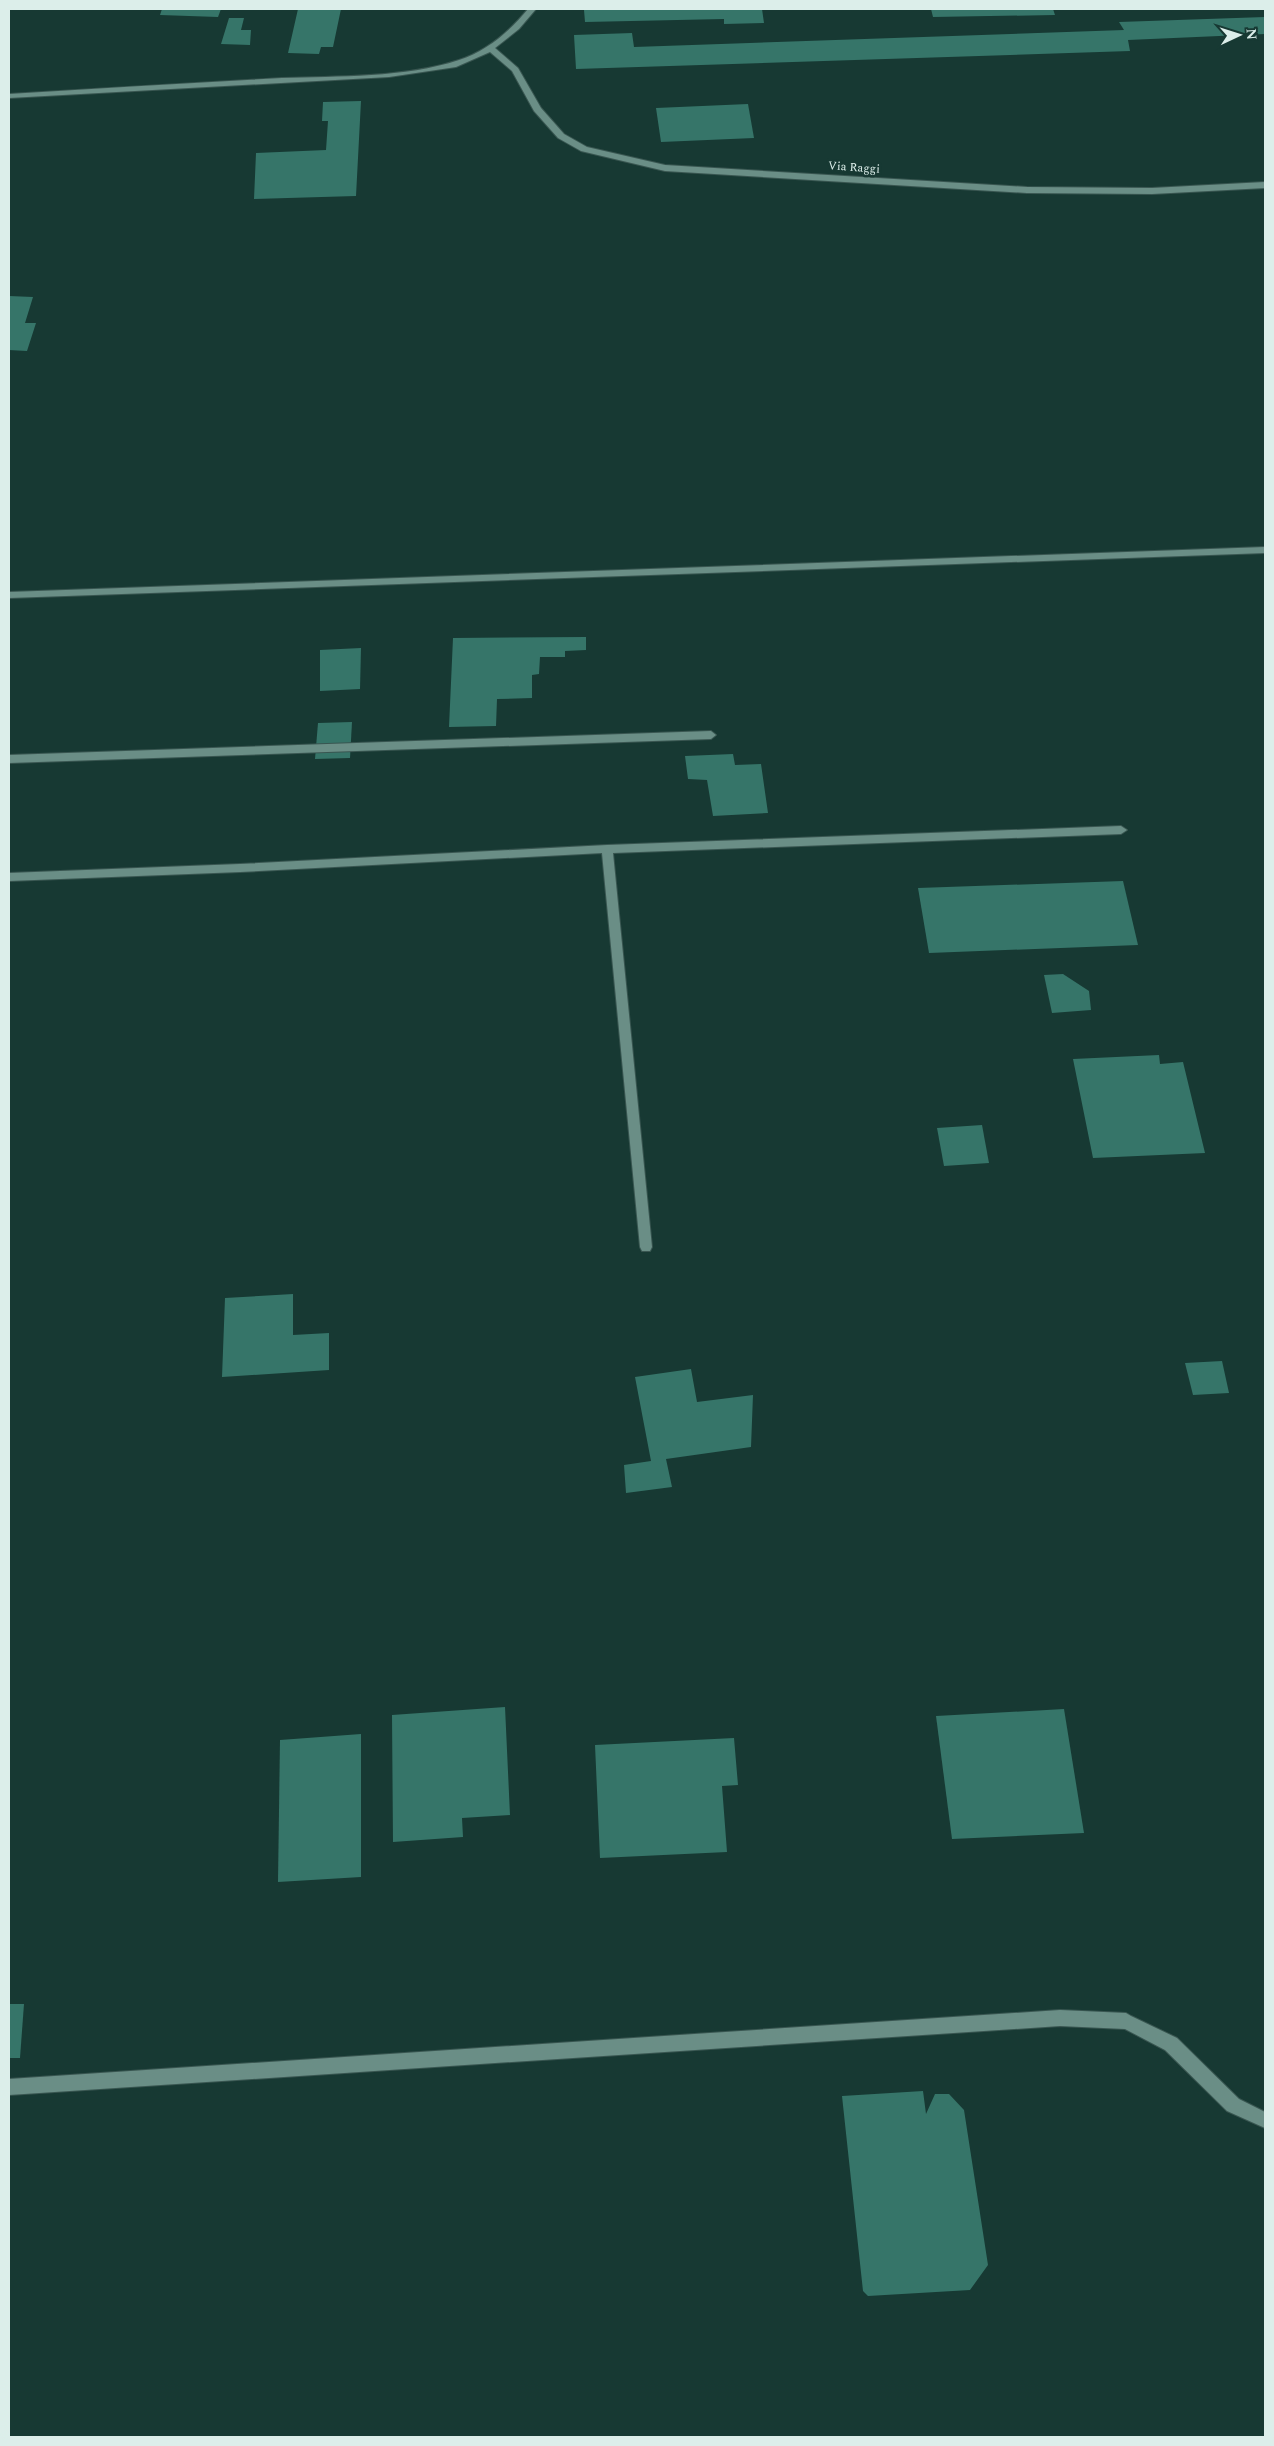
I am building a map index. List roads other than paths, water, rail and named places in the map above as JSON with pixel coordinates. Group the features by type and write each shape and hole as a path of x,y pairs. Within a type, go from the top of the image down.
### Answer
{"street":[{"path":"9,96 380,75 455,64 490,48 523,22 532,9"},
{"name":"Via Raggi","path":"490,48 515,70 537,109 561,136 584,149 665,168 1027,190 1152,190 1265,185"},
{"path":"9,595 1265,550"},
{"path":"9,759 711,734"},
{"path":"9,877 240,868 607,849 1121,830"},
{"path":"607,849 646,1247"},
{"path":"9,2087 1060,2018 1126,2020 1171,2044 1233,2105 1265,2120"}]}
